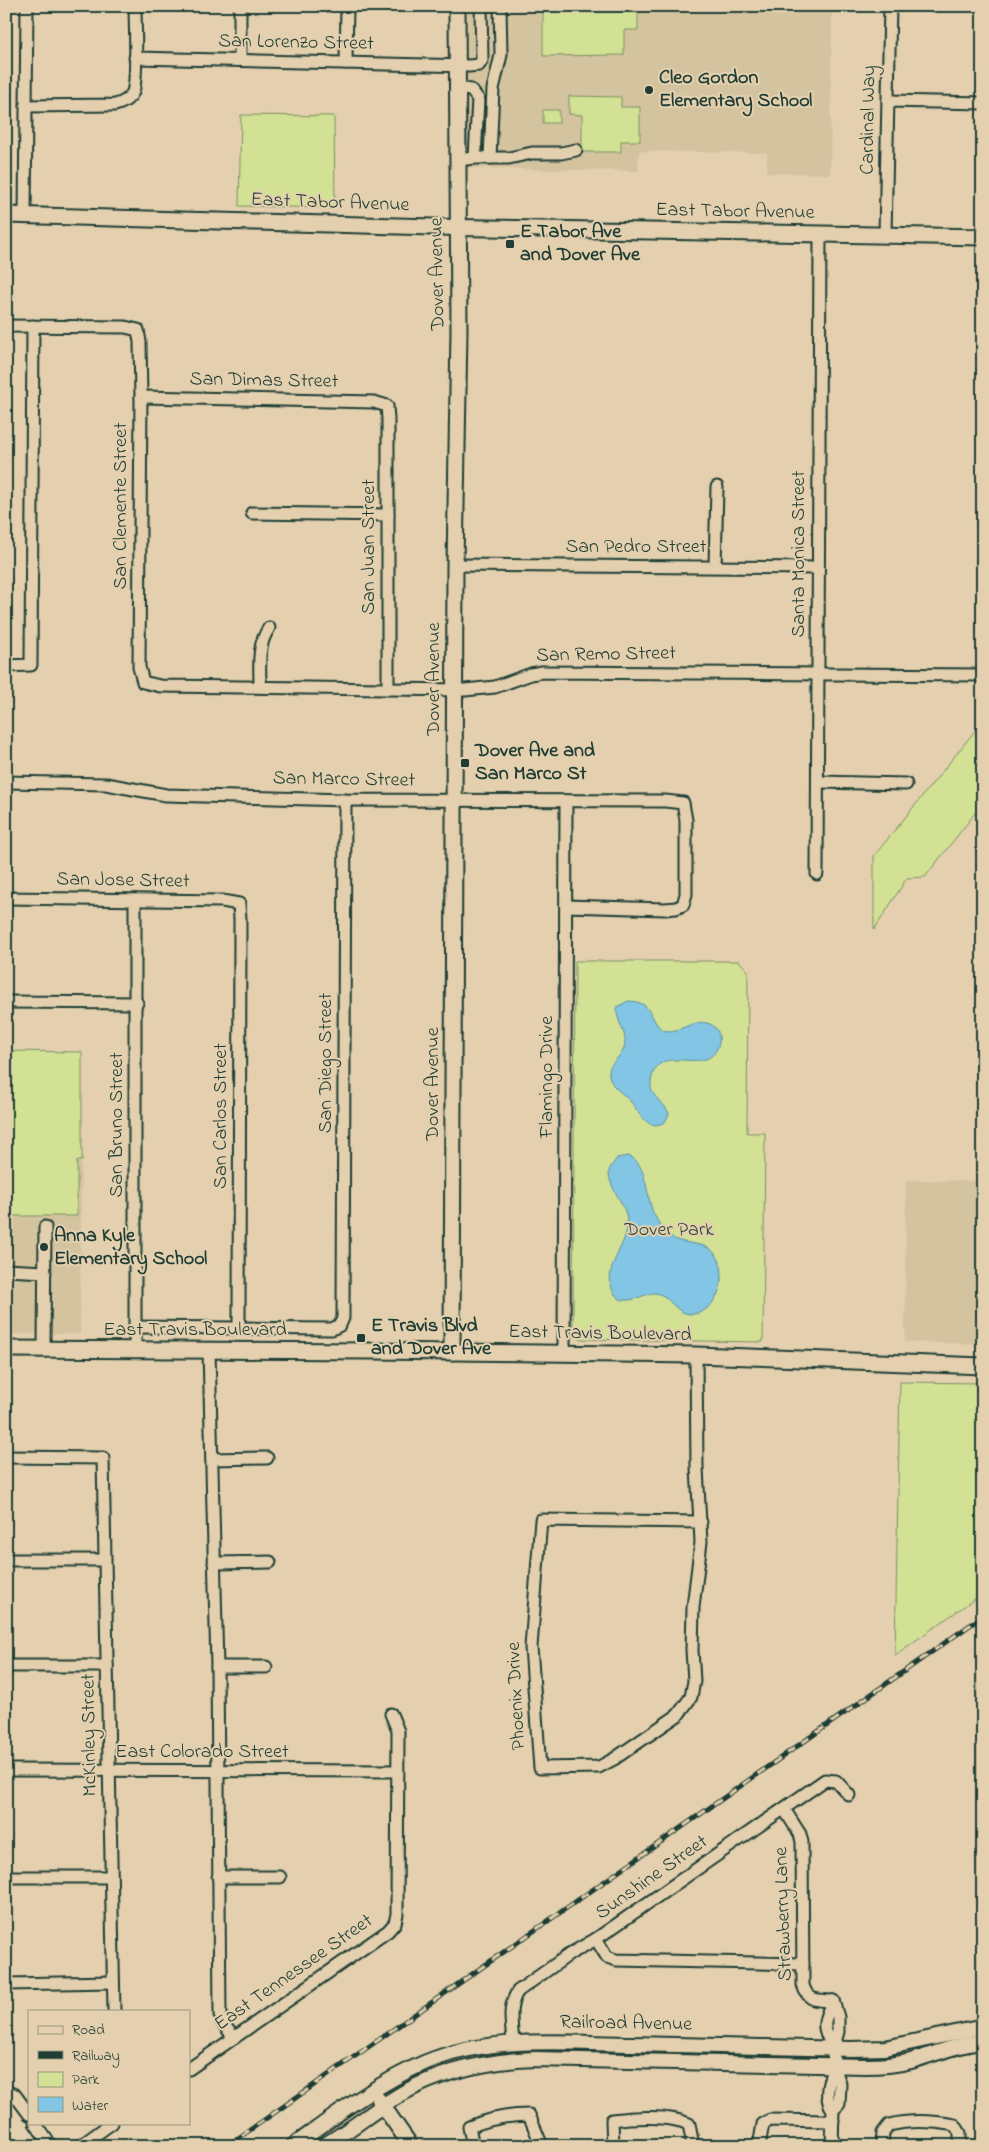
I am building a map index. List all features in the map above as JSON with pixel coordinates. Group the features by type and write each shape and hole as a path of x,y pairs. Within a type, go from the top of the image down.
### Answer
{"main road":[{"name":"Dover Avenue","path":"452,1352 454,565 459,331 457,6"},
{"name":"East Tabor Avenue","path":"6,215 457,227 983,237"},
{"name":"East Travis Boulevard","path":"6,1349 696,1355 983,1366"}],"street":[{"path":"25,215 27,6"},
{"path":"26,106 115,105 124,103 133,91 135,6"},
{"path":"240,6 240,60"},
{"path":"346,63 347,6"},
{"name":"San Lorenzo Street","path":"135,58 479,65 482,60 482,6"},
{"path":"490,158 493,89 501,55 500,6"},
{"name":"Cardinal Way","path":"885,235 890,6"},
{"path":"457,88 471,90 478,100 475,158"},
{"path":"888,102 983,103"},
{"path":"457,160 509,158 532,152 561,153 576,150"},
{"name":"Santa Monica Street","path":"818,874 817,673 820,234"},
{"path":"6,326 33,326 31,665 6,666"},
{"name":"San Clemente Street","path":"33,326 125,327 138,330 140,397 139,667 143,682"},
{"name":"San Dimas Street","path":"140,397 374,402 386,406"},
{"name":"San Juan Street","path":"386,406 388,419 388,688"},
{"path":"715,566 716,487"},
{"path":"252,513 388,515"},
{"name":"San Pedro Street","path":"454,565 818,568"},
{"path":"260,686 260,655 263,636 269,628"},
{"name":"San Remo Street","path":"143,682 160,686 482,689 495,687 542,672 983,675"},
{"name":"San Marco Street","path":"6,782 106,784 166,795 345,800 682,803 686,820 686,894 683,905 665,909 566,906"},
{"path":"819,782 906,784"},
{"name":"San Diego Street","path":"340,1325 343,1318 345,800"},
{"name":"Flamingo Drive","path":"564,1353 566,801"},
{"name":"San Jose Street","path":"6,898 222,901 238,904"},
{"name":"San Bruno Street","path":"135,1350 136,900"},
{"name":"San Carlos Street","path":"238,904 240,919 239,1328"},
{"path":"6,1002 137,1003"},
{"path":"44,1349 45,1227"},
{"path":"6,1270 44,1272"},
{"name":"East Travis Boulevard","path":"135,1328 332,1329 340,1325"},
{"path":"210,1350 217,1668 220,2015 223,2023 234,2038"},
{"name":"Phoenix Drive","path":"696,1355 697,1468 701,1522 700,1550 693,1607 692,1650 694,1681 691,1697 678,1715 614,1759 599,1767 540,1768 532,1647 541,1520 701,1522"},
{"name":"McKinley Street","path":"6,1457 103,1458 114,2010"},
{"path":"212,1459 267,1458"},
{"path":"6,1560 104,1560"},
{"path":"214,1563 270,1562"},
{"path":"6,1666 107,1666"},
{"path":"217,1668 266,1667"},
{"name":"East Tennessee Street","path":"190,2068 388,1931 394,1923 397,1914 398,1730 391,1714"},
{"name":"East Colorado Street","path":"6,1770 109,1772 398,1771"},
{"name":"Sunshine Street","path":"513,2042 510,2008 513,1998 518,1991 825,1780 836,1781 848,1795"},
{"name":"Strawberry Lane","path":"784,1809 800,1834 802,1842 805,1993 813,1999 832,2001 838,2017 838,2032 833,2048 834,2066 828,2084 828,2103 833,2116 832,2146"},
{"path":"218,1876 280,1877"},
{"path":"6,1877 110,1877"},
{"path":"596,1939 607,1957 616,1960 803,1964"},
{"path":"6,1984 113,1982"},
{"name":"Railroad Avenue","path":"293,2146 373,2091 425,2063 475,2048 513,2042 885,2048 983,2027"},
{"name":"Railroad Avenue","path":"323,2146 403,2093 433,2078 462,2069 510,2060 834,2066 888,2065 910,2061 954,2047 983,2042"},
{"path":"6,2091 15,2095 28,2113"},
{"path":"373,2091 411,2146"},
{"path":"473,2146 469,2127 487,2120 514,2115 528,2116 542,2146"},
{"path":"759,2146 763,2124 770,2120 833,2116"},
{"path":"613,2146 612,2120 626,2118 680,2120 689,2124 693,2146"},
{"path":"882,2146 883,2133 889,2124 898,2122 943,2122 955,2124 960,2133 960,2146"},
{"path":"36,2124 51,2146"},
{"path":"80,2146 111,2124"}],"shaded area":[{"name":"Cleo Gordon Elementary School","path":"467,6 832,6 830,174 767,173 767,153 639,151 638,171 466,168"},
{"name":"Anna Kyle Elementary School","path":"6,1051 82,1052 80,1334 6,1334"},
{"path":"906,1180 983,1181 983,1344 905,1342"}],"green space":[{"path":"543,6 638,6 638,30 624,30 624,55 543,56"},
{"path":"569,96 621,97 621,107 640,107 640,141 621,141 621,152 582,152 582,115 569,114"},
{"path":"543,110 559,110 559,123 543,123"},
{"path":"241,115 334,116 335,208 239,206"},
{"path":"983,721 983,803 925,877 907,878 874,930 874,856"},
{"name":"Dover Park","path":"575,961 739,961 748,971 747,1133 765,1133 763,1342 580,1339 575,1335 573,1327"},
{"path":"6,1051 82,1052 82,1161 77,1161 77,1216 6,1216"},
{"path":"900,1382 983,1383 983,1593 895,1655"},
{"path":"983,1649 983,2010 978,2010 978,1653"}],"water":[{"path":"628,1001 642,1004 647,1008 663,1030 675,1030 704,1022 715,1027 718,1032 718,1047 708,1058 666,1061 659,1064 654,1071 651,1082 652,1092 669,1114 665,1122 658,1124 648,1123 630,1101 614,1086 610,1079 610,1067 622,1052 625,1042 617,1007"},
{"path":"628,1156 640,1166 652,1211 665,1231 677,1240 706,1247 719,1260 722,1277 717,1295 706,1309 698,1313 684,1313 659,1294 654,1293 626,1300 617,1297 613,1291 610,1275 626,1234 627,1218 612,1185 609,1170 617,1158"}],"railway":[{"path":"227,2146 983,1616"}],"place":[{"name":"Cleo Gordon Elementary School","path":"649,90"},
{"name":"E Tabor Ave and Dover Ave","path":"510,244"},
{"name":"Dover Ave and San Marco St","path":"465,763"},
{"name":"Anna Kyle Elementary School","path":"44,1247"},
{"name":"E Travis Blvd and Dover Ave","path":"361,1338"}]}
